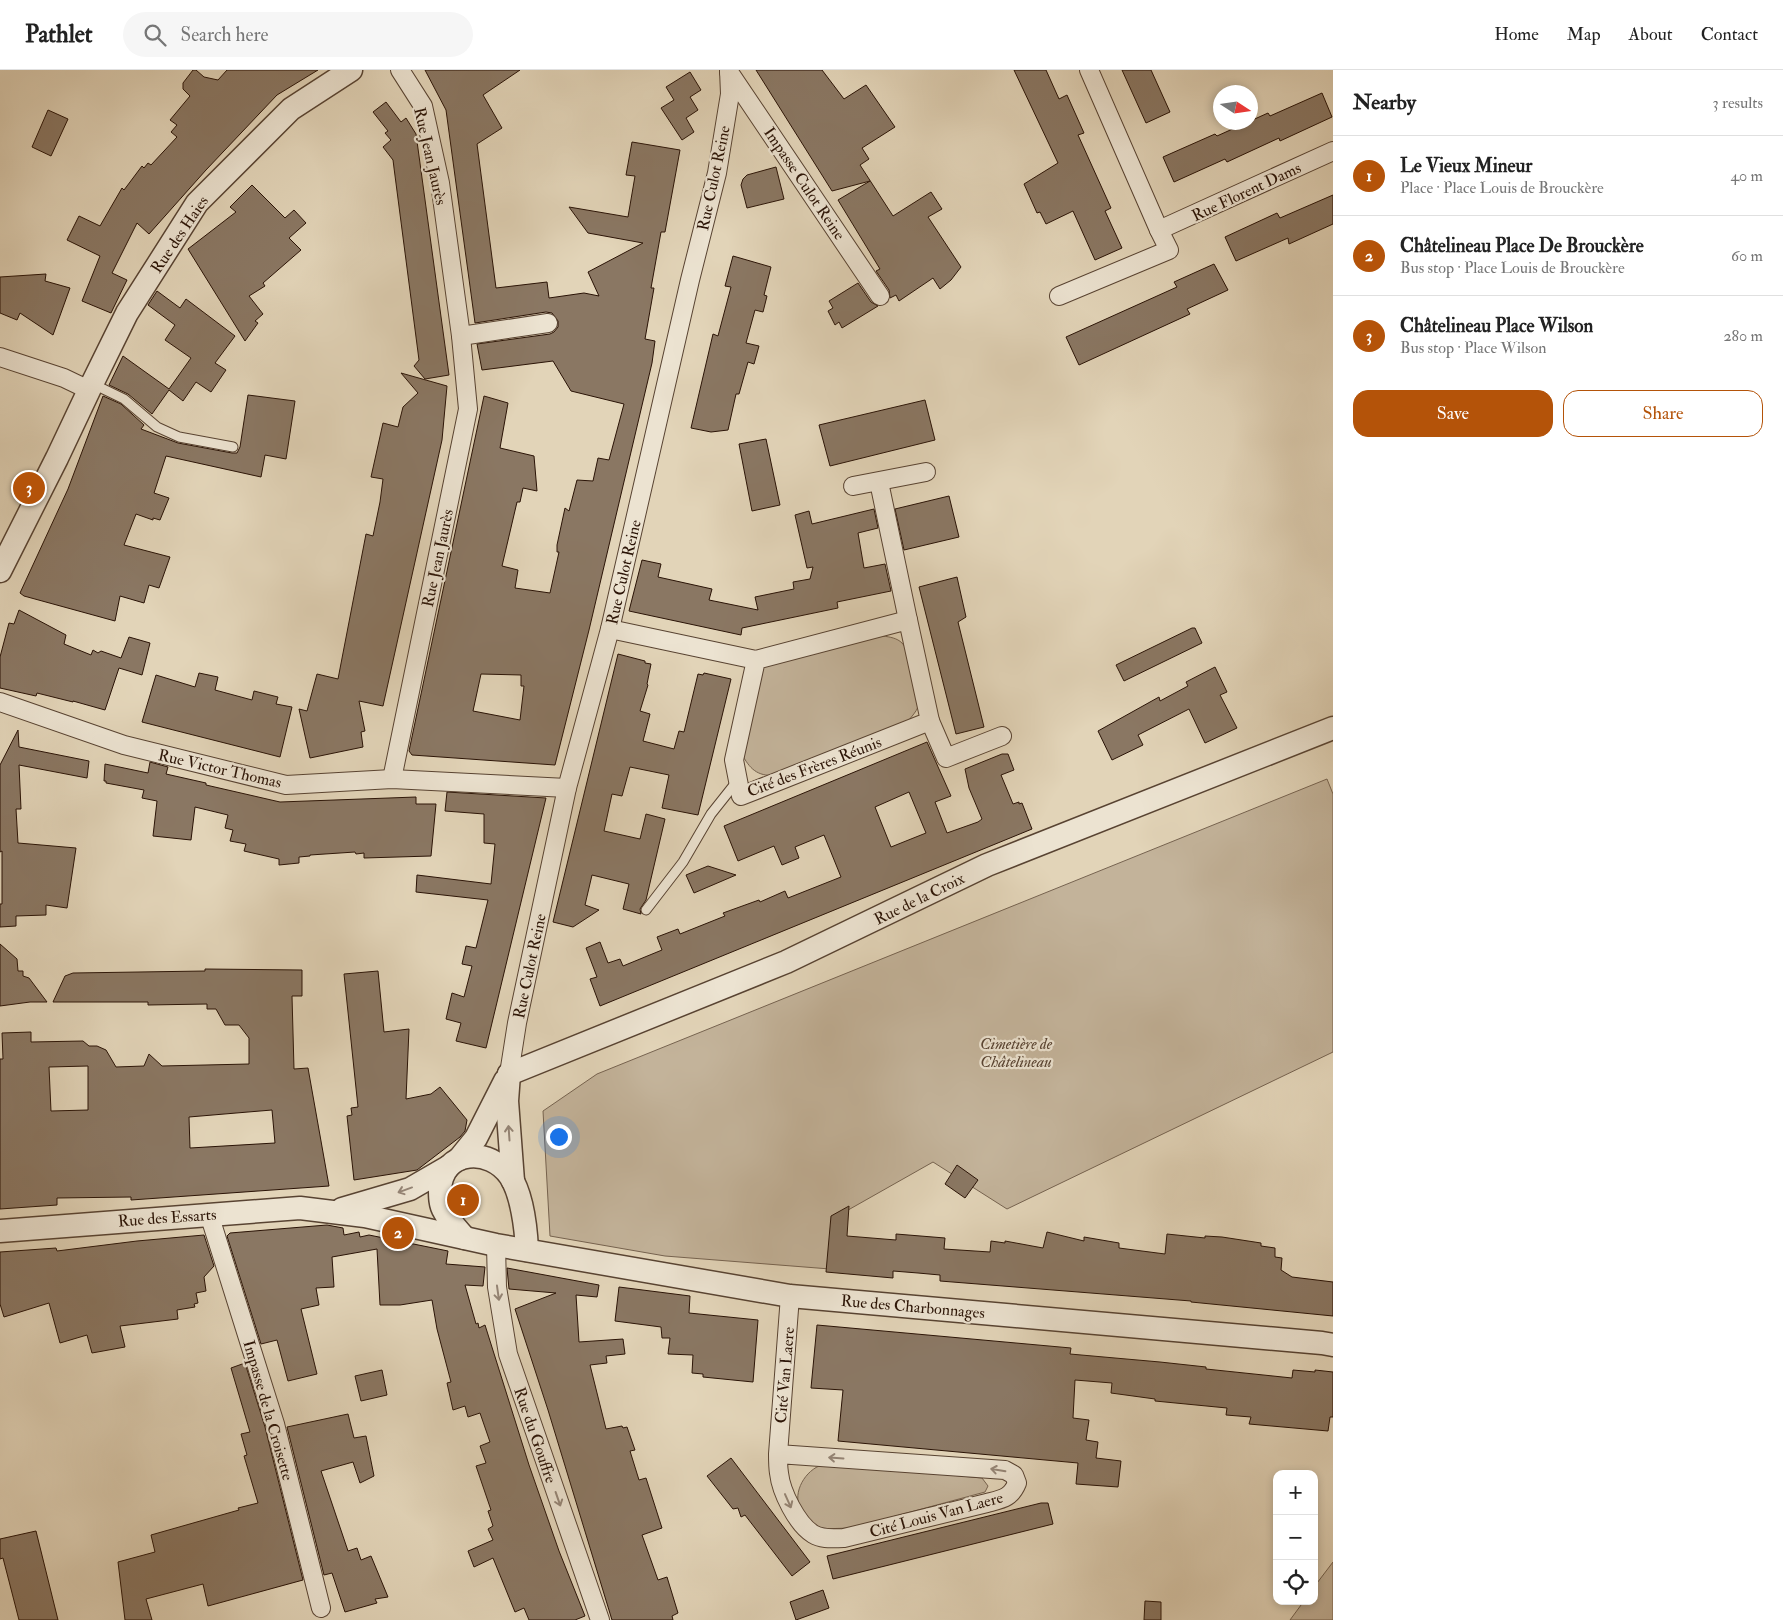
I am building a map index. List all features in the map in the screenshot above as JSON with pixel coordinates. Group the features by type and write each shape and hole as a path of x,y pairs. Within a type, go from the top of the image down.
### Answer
{"street":[{"name":"Rue des Haies","path":"0,571 127,313 197,202 291,109 351,70"},
{"name":"Rue Jean Jaurès","path":"392,779 468,410 461,336 440,183 422,106 400,70"},
{"path":"1059,296 1168,250 1089,70"},
{"name":"Impasse Culot Reine","path":"729,71 880,296"},
{"name":"Rue Culot Reine","path":"509,1074 526,978 567,788 610,629 690,280 717,173 730,94 729,71"},
{"name":"Rue Florent Dams","path":"1159,230 1333,151"},
{"path":"461,336 548,323"},
{"path":"0,357 90,387"},
{"path":"853,486 926,472"},
{"path":"879,482 930,721 946,758 1002,736"},
{"path":"610,629 756,660 908,620"},
{"name":"Cité des Frères Réunis","path":"756,660 734,760 742,796 930,721"},
{"name":"Rue Victor Thomas","path":"0,702 124,745 286,785 392,779 567,788"},
{"name":"Rue de la Croix","path":"509,1074 786,962 987,865 1333,728"},
{"path":"496,1245 465,1238 449,1219 442,1207 440,1195 442,1176 476,1138 509,1074"},
{"path":"509,1074 507,1101 513,1181"},
{"path":"334,1212 410,1189 453,1163 469,1156 490,1160 504,1169 513,1181 518,1194 526,1232 527,1250"},
{"name":"Rue des Essarts","path":"0,1231 300,1208 365,1216 465,1238"},
{"name":"Impasse de la Croisette","path":"209,1214 276,1424 321,1608"},
{"name":"Rue des Charbonnages","path":"496,1245 790,1296 1119,1324 1333,1345"},
{"name":"Rue du Gouffre","path":"496,1245 497,1287 508,1354 600,1620"},
{"name":"Cité Van Laere","path":"778,1454 790,1296"},
{"name":"Cité Louis Van Laere","path":"778,1454 1005,1470 1014,1475 1017,1483 1014,1491 1006,1498 844,1538 825,1538 813,1534 801,1523 788,1503 779,1475 778,1454"}],"lane":[{"path":"90,387 124,399 157,427 179,437 233,447"},
{"path":"646,910 683,862 711,814 738,779"}],"green space":[{"path":"883,636 891,637 902,643 912,664 919,701 917,709 909,720 777,775 761,774 749,766 743,756 761,671 769,662 783,656"},
{"name":"Cimetière de Châtelineau","path":"1327,779 1333,794 1333,1052 1007,1209 933,1162 834,1218 830,1269 665,1256 550,1236 543,1111 597,1074"},
{"path":"835,1464 982,1478 988,1486 985,1492 851,1528 819,1529 802,1512 799,1506 798,1492 804,1479 813,1469 822,1465"},
{"path":"1333,1562 1333,1620 1290,1620 1301,1605 1318,1605 1318,1582"}],"building":[{"path":"193,70 196,70 204,77 218,80 227,70 318,70 277,95 149,234 137,223 112,273 127,280 111,313 82,301 100,256 67,240 79,216 100,226 122,188 124,190 142,166 144,168 148,163 151,165 177,137 171,132 177,125 170,120 190,96 183,89 183,83"},
{"path":"425,70 520,70 483,95 502,128 477,144 496,288 547,282 549,298 584,293 599,296 588,272 643,243 588,233 569,207 628,217 635,176 626,175 632,142 680,150 665,232 661,232 651,288 654,288 645,339 655,341 652,363 555,765 412,755 409,751 484,396 508,403 500,448 534,456 537,491 523,488 520,502 517,502 502,566 518,570 515,588 550,593 559,552 557,552 557,545 565,508 569,511 577,480 593,481 598,458 609,460 624,404 571,391 553,361 482,370 477,344 550,334 558,327 558,321 552,313 546,312 475,323 446,110","holes":["481,674 521,675 521,686 524,686 520,720 473,711"]},
{"path":"756,70 822,70 844,99 866,85 895,127 862,148 869,159 860,165 893,216 931,192 942,209 928,217 961,267 951,280 940,289 933,278 899,301 896,295 890,298 889,290 876,271 880,269 838,200 870,181 832,191"},
{"path":"1014,70 1046,70 1059,99 1067,95 1084,133 1078,135 1111,208 1105,211 1122,248 1095,260 1073,211 1046,224 1040,212 1037,213 1024,184 1058,163"},
{"path":"1122,70 1151,70 1170,112 1146,123"},
{"path":"690,72 701,90 690,97 698,110 686,118 694,132 682,140 661,108 674,100 666,87"},
{"path":"1322,93 1332,117 1280,141 1279,138 1227,162 1225,159 1174,182 1163,157 1215,134 1217,136 1230,130 1258,130 1258,118 1268,113 1270,116"},
{"path":"386,102 401,122 406,118 416,134 449,375 425,379 414,366 419,360 393,160 383,147 391,140 385,133 388,131 373,112"},
{"path":"48,110 68,119 51,156 32,147"},
{"path":"776,167 784,199 747,208 741,185 743,179 747,175"},
{"path":"252,185 285,218 294,210 306,223 289,238 301,250 263,283 265,286 249,296 263,314 255,321 258,323 245,341 188,249 236,212 230,207"},
{"path":"1333,195 1333,224 1289,244 1288,238 1236,261 1225,237 1277,213 1280,218"},
{"path":"733,256 771,267 764,295 767,296 763,312 755,310 746,343 759,346 754,364 748,362 739,394 736,394 728,430 711,432 691,428 713,334 718,336 731,287 725,286"},
{"path":"1214,264 1228,290 1187,309 1190,314 1079,365 1066,337 1177,287 1174,282"},
{"path":"46,274 45,281 70,288 53,335 20,313 17,320 0,313 0,277"},
{"path":"858,283 871,302 878,306 842,328 839,322 835,325 828,311 833,308 829,301"},
{"path":"157,291 180,308 186,299 235,336 215,363 226,370 211,392 196,382 183,401 169,390 152,414 128,394 109,385 123,356 169,389 191,358 165,340 175,325 148,305"},
{"path":"401,373 447,386 442,440 383,706 359,701 365,731 361,732 363,747 310,758 299,709 307,711 317,674 338,679 366,534 373,536 380,502 383,479 371,477 383,423 398,427 403,407 418,393"},
{"path":"248,395 295,401 286,459 265,455 261,477 166,456 154,493 169,498 160,520 153,518 153,520 136,514 124,545 170,557 159,588 149,585 144,603 120,596 115,621 24,596 20,593 68,489 103,396 121,404 144,425 141,429 178,443 237,453 240,447"},
{"path":"925,400 935,440 830,466 819,425"},
{"path":"766,439 780,505 752,511 739,444"},
{"path":"949,496 959,537 904,550 895,509"},
{"path":"874,509 878,528 858,533 864,568 885,564 891,591 837,602 838,608 742,628 741,635 629,611 642,560 661,564 658,577 712,589 709,600 758,610 755,597 794,589 793,582 810,579 813,567 807,568 795,515 809,511 812,524"},
{"path":"957,577 966,617 958,622 984,727 956,734 919,587"},
{"path":"19,610 66,635 64,644 91,655 93,650 98,653 101,651 121,658 129,637 150,643 142,675 119,668 105,710 37,693 36,696 0,688 0,657 9,623 14,624"},
{"path":"1195,628 1202,643 1124,681 1116,665"},
{"path":"618,654 651,664 648,685 640,711 650,714 643,741 674,749 679,731 684,732 698,674 703,675 704,673 731,679 698,815 662,808 669,775 630,767 622,796 612,794 604,831 640,839 646,814 665,819 646,900 640,909 641,914 623,909 629,884 592,875 585,905 599,910 573,927 553,922"},
{"path":"1215,667 1227,692 1220,695 1237,728 1205,743 1189,709 1138,735 1143,745 1112,760 1098,731 1159,697 1160,701 1188,686 1186,682"},
{"path":"199,673 218,677 215,690 252,700 254,691 278,697 276,704 292,707 280,757 142,722 156,675 195,687"},
{"path":"18,730 19,747 89,761 87,778 19,765 21,809 16,809 18,843 76,848 67,908 46,905 46,915 16,916 16,926 0,927 2,851 0,852 0,765"},
{"path":"927,742 951,796 935,802 947,833 982,819 969,788 965,769 1002,754 1008,754 1014,770 1001,775 1013,804 1022,803 1032,829 600,1006 590,979 597,977 586,948 600,942 608,963 620,959 623,966 662,950 657,937 678,929 680,934 725,916 723,913 759,900 760,902 785,891 788,898 841,877 824,835 795,847 799,858 782,865 774,846 738,861 724,826","holes":["909,792 926,833 891,847 875,807"]},
{"path":"150,762 168,767 166,774 280,802 416,797 416,804 436,804 431,856 364,858 364,853 356,854 355,852 310,855 299,857 299,863 279,865 279,859 244,851 246,844 230,841 233,830 225,828 228,815 195,807 191,840 153,836 157,801 142,798 144,790 106,783 104,781 105,764 148,773"},
{"path":"447,792 546,798 486,1048 456,1041 461,1023 446,1019 452,993 464,997 472,966 462,964 466,946 476,948 488,900 416,892 417,875 491,884 495,844 484,843 484,814 445,811"},
{"path":"708,866 736,875 694,893 686,875"},
{"path":"0,944 17,959 18,971 23,971 23,976 29,978 47,1002 0,1006"},
{"path":"205,969 302,970 302,996 292,996 294,1069 308,1068 329,1186 131,1200 131,1197 57,1198 57,1205 0,1209 0,1059 3,1059 2,1033 31,1032 31,1042 83,1041 89,1046 97,1046 106,1050 116,1067 144,1066 149,1054 162,1066 249,1064 249,1038 239,1025 225,1025 216,1009 207,1009 207,1004 148,1005 148,1002 53,1002 65,976 73,973 205,971","holes":["88,1066 88,1110 51,1111 49,1067","272,1110 275,1143 190,1148 189,1117"]},
{"path":"378,971 384,1032 409,1029 406,1099 431,1094 440,1087 467,1120 465,1131 460,1137 417,1170 354,1180 347,1116 352,1115 351,1108 358,1107 344,974"},
{"path":"957,1165 978,1180 965,1198 945,1184"},
{"path":"849,1206 847,1236 896,1240 896,1234 945,1238 944,1249 990,1252 991,1241 1005,1243 1005,1241 1043,1248 1047,1232 1084,1241 1084,1237 1119,1243 1119,1248 1165,1254 1167,1234 1205,1238 1205,1236 1222,1237 1261,1243 1261,1246 1275,1248 1275,1257 1282,1258 1281,1270 1292,1277 1333,1282 1333,1316 1191,1301 940,1281 940,1275 918,1273 893,1271 893,1278 826,1272 831,1216"},
{"path":"327,1225 343,1228 344,1235 359,1232 360,1237 369,1235 448,1251 446,1264 485,1267 483,1286 465,1285 476,1324 478,1323 479,1328 485,1325 529,1465 559,1551 585,1616 575,1620 529,1620 524,1608 515,1612 493,1558 474,1567 468,1551 493,1540 488,1529 493,1526 488,1511 491,1510 476,1466 486,1463 480,1446 490,1442 480,1413 468,1417 465,1406 453,1410 447,1383 451,1382 437,1329 432,1300 400,1305 380,1305 377,1249 332,1257 334,1287 316,1288 319,1305 301,1309 317,1374 288,1381 277,1340 261,1344 227,1236 230,1233"},
{"path":"204,1235 214,1266 204,1277 206,1291 196,1293 198,1303 194,1304 195,1307 177,1310 178,1319 120,1326 125,1347 92,1353 87,1335 60,1343 49,1303 4,1317 0,1304 0,1252 56,1248 57,1251"},
{"path":"507,1268 599,1285 597,1297 576,1295 579,1342 623,1339 625,1354 606,1356 607,1363 590,1365 606,1429 627,1427 635,1450 630,1451 639,1480 646,1478 662,1528 642,1535 658,1580 667,1577 678,1613 672,1616 673,1620 612,1620 515,1309 556,1293 509,1289"},
{"path":"619,1287 690,1296 689,1313 758,1320 753,1382 703,1377 703,1374 692,1373 693,1355 668,1354 670,1338 662,1338 661,1327 615,1321"},
{"path":"817,1325 1071,1348 1070,1354 1160,1362 1292,1378 1293,1370 1333,1372 1333,1417 1330,1417 1328,1431 1249,1424 1251,1417 1226,1415 1227,1408 1155,1401 1155,1399 1111,1393 1112,1383 1075,1380 1073,1418 1089,1420 1086,1440 1098,1442 1096,1458 1121,1461 1118,1487 1076,1484 1078,1463 838,1441 843,1390 811,1388"},
{"path":"245,1363 265,1427 303,1580 208,1606 203,1584 146,1599 152,1620 125,1620 118,1562 155,1552 151,1535 258,1503 244,1456 247,1455 241,1434 250,1432 231,1368"},
{"path":"382,1370 387,1395 361,1401 355,1376"},
{"path":"348,1414 354,1438 366,1436 374,1476 360,1483 353,1462 321,1471 348,1551 357,1548 361,1560 371,1556 388,1597 375,1599 377,1603 345,1612 332,1573 324,1575 287,1427"},
{"path":"731,1458 810,1562 792,1576 745,1515 741,1517 738,1508 733,1509 707,1476"},
{"path":"1041,1503 1048,1503 1053,1524 833,1579 827,1556"},
{"path":"36,1531 58,1620 19,1620 3,1558 0,1559 0,1539"},
{"path":"823,1590 829,1608 796,1620 790,1602"},
{"path":"1145,1601 1161,1602 1161,1620 1144,1620"}],"place":[{"name":"Châtelineau Place Wilson","path":"29,488"},
{"name":"Le Vieux Mineur","path":"463,1200"},
{"name":"Châtelineau Place De Brouckère","path":"398,1233"}]}
